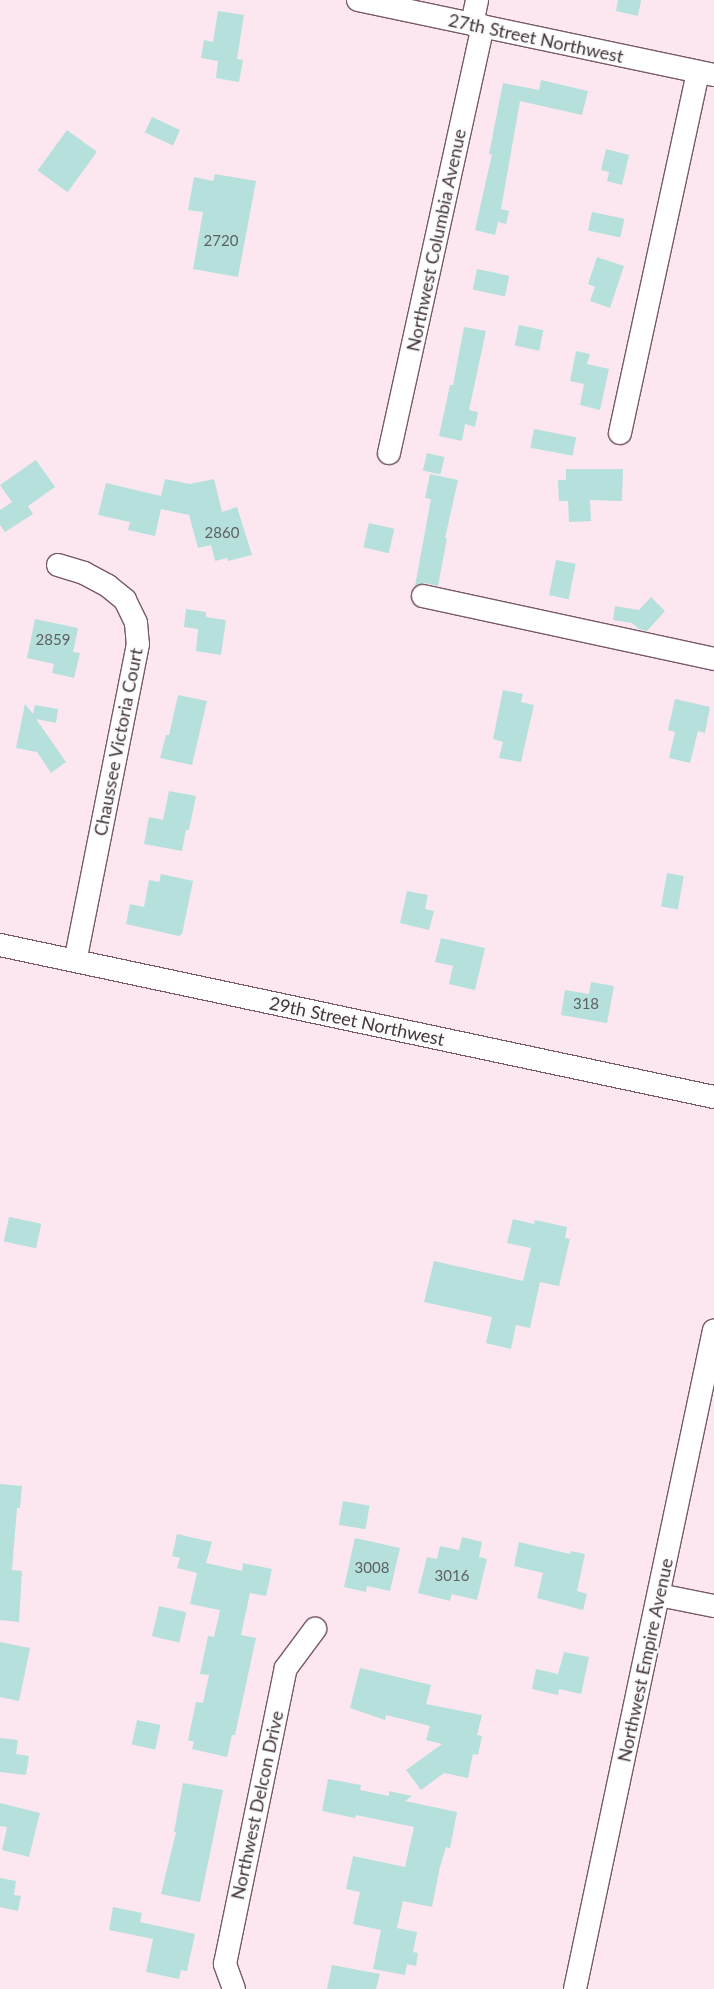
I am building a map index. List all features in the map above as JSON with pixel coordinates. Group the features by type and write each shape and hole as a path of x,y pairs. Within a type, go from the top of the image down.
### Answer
{"street":[{"name":"27th Street Northwest","path":"358,0 706,74"},
{"name":"Northwest Columbia Avenue","path":"389,453 477,25 478,0"},
{"path":"620,433 706,74"},
{"name":"Chaussee Victoria Court","path":"58,565 84,573 108,586 124,600 136,623 138,644 75,961"},
{"path":"423,596 714,659"},
{"name":"29th Street Northwest","path":"0,945 714,1097"},
{"name":"Northwest Empire Avenue","path":"575,1989 714,1330"},
{"path":"659,1595 714,1606"},
{"name":"Northwest Delcon Drive","path":"234,1989 225,1964 286,1668 301,1645 315,1629"}],"building":[{"path":"618,0 641,0 638,16 616,11"},
{"path":"218,11 244,15 237,59 243,60 239,82 216,78 218,61 201,58 204,40 213,42"},
{"path":"541,80 588,91 582,115 520,101 501,209 509,211 506,224 498,222 495,235 475,230 492,154 489,154 503,83 539,90"},
{"path":"152,117 180,130 173,146 145,132"},
{"path":"67,130 97,152 68,192 38,170"},
{"path":"606,149 629,155 622,185 607,181 609,172 601,170"},
{"path":"215,174 256,181 238,277 193,269 203,212 188,210 194,177 213,181"},
{"path":"592,212 624,219 620,237 588,231"},
{"path":"597,257 624,266 610,308 590,301 595,287 588,284"},
{"path":"477,269 509,276 505,296 473,290"},
{"path":"519,325 543,330 539,351 515,346"},
{"path":"464,327 486,331 469,410 478,412 475,427 465,424 462,441 439,436 450,385 453,385"},
{"path":"576,351 590,354 587,364 609,369 600,410 580,405 584,384 570,381"},
{"path":"534,429 576,437 573,456 530,448"},
{"path":"427,453 445,457 440,475 423,471"},
{"path":"36,460 55,487 28,506 33,514 5,532 0,525 0,510 12,502 0,485"},
{"path":"566,469 623,469 622,501 590,500 591,521 569,522 568,501 559,501 558,480 566,480"},
{"path":"430,474 458,480 445,538 447,538 438,586 425,583 415,586 431,499 425,498"},
{"path":"165,479 190,484 214,479 222,512 237,507 252,555 228,561 227,558 215,561 211,545 198,548 189,515 161,509 155,536 128,530 130,522 98,515 106,483 161,496"},
{"path":"369,523 394,529 389,553 363,547"},
{"path":"556,560 576,564 569,599 549,595"},
{"path":"651,597 665,611 647,631 639,629 632,623 613,620 615,606 639,610"},
{"path":"186,609 206,612 206,617 226,620 221,655 196,651 198,629 184,627"},
{"path":"35,619 78,628 73,652 80,653 74,678 52,673 54,664 27,658"},
{"path":"503,690 523,694 521,702 534,705 521,762 499,758 503,742 493,739"},
{"path":"178,695 207,701 192,765 160,758 166,735 169,735"},
{"path":"675,699 710,707 705,733 698,731 690,763 669,758 675,732 668,730"},
{"path":"25,704 33,714 35,705 58,709 56,723 36,719 66,762 51,773 37,752 16,748"},
{"path":"169,791 196,796 189,830 186,830 182,851 144,844 149,817 163,820"},
{"path":"667,873 684,876 678,909 661,906"},
{"path":"161,874 193,881 182,934 179,936 126,924 130,904 144,907 149,880 159,882"},
{"path":"407,891 428,895 425,909 434,911 429,930 400,923"},
{"path":"441,938 485,948 475,990 449,984 453,966 435,962"},
{"path":"591,982 614,986 607,1023 561,1015 565,990 589,994"},
{"path":"9,1217 41,1224 36,1248 4,1241"},
{"path":"513,1219 534,1224 535,1220 567,1227 565,1238 570,1239 559,1286 540,1282 530,1328 516,1325 511,1349 486,1343 492,1317 424,1302 434,1261 523,1281 531,1248 507,1243"},
{"path":"0,1484 22,1486 20,1508 17,1508 12,1570 22,1571 19,1622 0,1620"},
{"path":"343,1501 370,1506 365,1529 339,1525"},
{"path":"177,1534 212,1542 206,1563 242,1571 243,1563 272,1569 266,1596 250,1593 241,1635 256,1638 235,1735 232,1735 227,1757 192,1749 194,1742 188,1740 196,1702 203,1703 209,1675 200,1674 208,1636 214,1637 220,1610 190,1604 197,1573 177,1568 180,1558 172,1556"},
{"path":"462,1537 482,1542 479,1557 487,1559 477,1600 452,1594 450,1601 418,1593 427,1557 437,1559 440,1546 459,1550"},
{"path":"355,1538 400,1548 390,1591 367,1586 366,1592 344,1587"},
{"path":"519,1542 570,1554 571,1551 585,1554 577,1591 587,1594 583,1610 537,1598 543,1573 514,1566"},
{"path":"159,1606 186,1612 179,1643 152,1636"},
{"path":"0,1642 30,1648 19,1701 0,1697"},
{"path":"564,1652 589,1657 581,1694 559,1689 558,1695 532,1689 536,1669 558,1674"},
{"path":"360,1668 431,1685 426,1704 482,1715 477,1735 482,1736 478,1755 473,1754 468,1778 444,1773 421,1790 406,1770 442,1744 426,1740 430,1726 386,1715 385,1720 350,1708"},
{"path":"137,1720 160,1725 155,1749 132,1744"},
{"path":"0,1738 18,1740 16,1754 29,1756 26,1775 0,1772"},
{"path":"328,1779 361,1785 360,1790 389,1796 389,1791 412,1796 405,1801 457,1812 450,1848 446,1847 440,1867 432,1907 403,1901 397,1928 417,1932 413,1952 418,1953 416,1966 407,1964 405,1975 373,1969 381,1930 353,1924 360,1892 346,1889 353,1856 405,1867 414,1827 356,1815 355,1818 322,1811"},
{"path":"183,1783 223,1790 200,1902 161,1894 176,1832 174,1832"},
{"path":"0,1803 40,1813 29,1857 2,1850 7,1827 0,1826"},
{"path":"0,1878 16,1881 14,1895 21,1896 18,1911 0,1907"},
{"path":"113,1907 142,1913 140,1922 195,1934 187,1971 181,1970 179,1979 146,1972 153,1939 109,1930"},
{"path":"332,1965 380,1974 376,1989 327,1989"}]}
